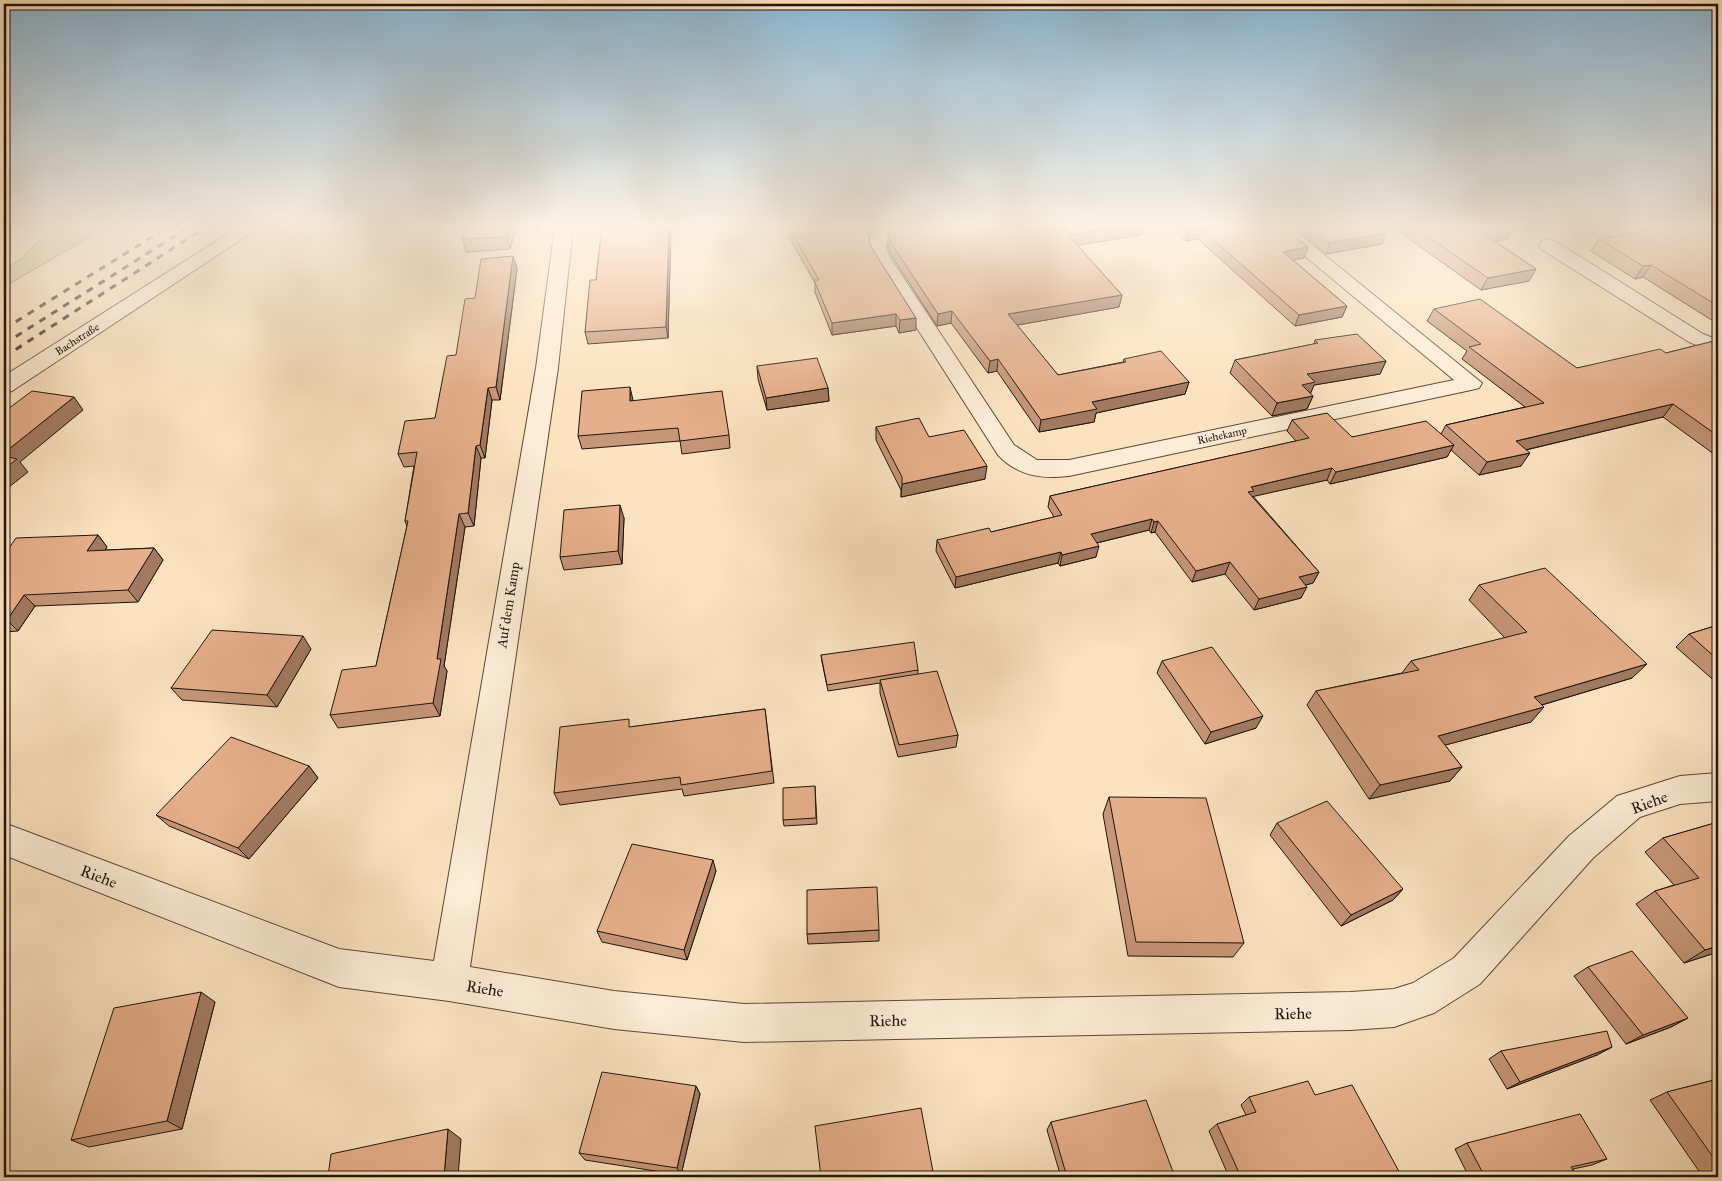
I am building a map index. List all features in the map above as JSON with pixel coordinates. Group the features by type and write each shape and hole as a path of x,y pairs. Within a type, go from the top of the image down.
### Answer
{"street":[{"name":"Bachstraße","path":"4,386 165,282"},
{"name":"Auf dem Kamp","path":"449,982 547,368 557,282"},
{"name":"Riehekamp","path":"897,282 1006,450 1016,461 1032,468 1046,470 1069,468 1470,382 1347,282"},
{"path":"1607,282 1696,338 1718,348"},
{"name":"Riehe","path":"4,839 339,968 449,982 614,1010 744,1023 1351,1012 1394,1008 1421,1000 1467,971 1581,847 1629,806 1680,790 1718,787"}],"green space":[{"path":"4,282 12,282 4,287"}],"building":[{"path":"477,282 510,282 496,387 488,388 480,445 476,446 468,513 459,514 437,659 441,659 433,703 330,715 342,670 376,666 408,521 405,521 417,452 398,454 405,421 435,418 447,356 456,355 465,299 475,298"},
{"path":"590,282 667,282 666,327 585,332"},
{"path":"815,282 893,282 916,318 900,320 896,314 832,323"},
{"path":"917,282 1110,282 1122,295 1008,314 1058,375 1126,362 1124,359 1161,351 1189,382 1092,402 1097,409 1041,420 998,359 990,361 952,311 938,314"},
{"path":"1262,282 1319,282 1347,306 1299,315"},
{"path":"1679,282 1718,282 1718,306"},
{"path":"1480,299 1577,368 1660,349 1666,353 1718,340 1718,436 1673,404 1516,441 1530,453 1487,462 1446,425 1544,403 1469,347 1481,344 1434,309"},
{"path":"1357,334 1386,361 1307,374 1315,382 1302,385 1313,396 1277,403 1235,360 1318,343 1315,340"},
{"path":"817,358 828,388 766,398 757,366"},
{"path":"630,387 630,401 722,391 729,435 680,441 678,428 578,436 582,391"},
{"path":"32,391 74,397 4,453 4,412"},
{"path":"1327,413 1352,437 1426,421 1454,445 1336,472 1332,468 1251,487 1254,491 1248,492 1319,572 1299,577 1307,587 1259,599 1230,562 1196,571 1158,521 1154,522 1152,519 1091,534 1099,546 1062,555 1061,552 956,577 937,540 989,528 991,532 1062,515 1050,496 1309,438 1292,420"},
{"path":"919,418 929,437 964,430 987,466 902,484 902,477 876,427"},
{"path":"4,456 17,459 4,469"},
{"path":"620,505 618,551 560,557 564,510"},
{"path":"98,535 87,551 154,548 128,590 24,595 7,620 4,620 4,555 16,538"},
{"path":"1545,568 1647,664 1534,697 1544,707 1438,736 1462,767 1380,785 1316,691 1419,670 1411,661 1527,632 1479,585"},
{"path":"1718,625 1718,660 1689,634"},
{"path":"212,630 303,636 267,695 171,688"},
{"path":"914,642 918,670 827,685 821,655"},
{"path":"1212,647 1263,716 1211,732 1162,661"},
{"path":"937,671 958,735 899,745 880,680"},
{"path":"765,709 772,771 681,785 680,777 554,793 560,727 629,719 629,727"},
{"path":"231,737 309,766 238,848 156,815"},
{"path":"815,786 816,818 783,820 783,788"},
{"path":"1109,797 1206,798 1244,943 1136,942"},
{"path":"1327,801 1403,889 1351,915 1277,823"},
{"path":"1718,822 1718,946 1705,950 1655,891 1699,878 1663,838"},
{"path":"632,844 713,860 684,950 597,931"},
{"path":"877,887 879,930 807,934 807,890"},
{"path":"1632,951 1688,1018 1643,1035 1588,967"},
{"path":"201,992 167,1121 71,1140 114,1008"},
{"path":"1607,1031 1612,1047 1520,1082 1501,1051"},
{"path":"602,1072 696,1086 677,1168 579,1153"},
{"path":"1718,1079 1718,1164 1667,1092"},
{"path":"1308,1081 1315,1095 1352,1085 1402,1177 1241,1177 1217,1124 1256,1112 1249,1097"},
{"path":"1146,1100 1175,1177 1067,1177 1051,1122"},
{"path":"921,1108 934,1177 821,1177 815,1126"},
{"path":"1580,1114 1607,1159 1571,1167 1577,1177 1485,1177 1467,1143"},
{"path":"448,1129 444,1177 328,1177 331,1154"}],"railway":[{"path":"4,329 79,282"},
{"path":"4,344 102,282"},
{"path":"4,357 120,282"}]}
